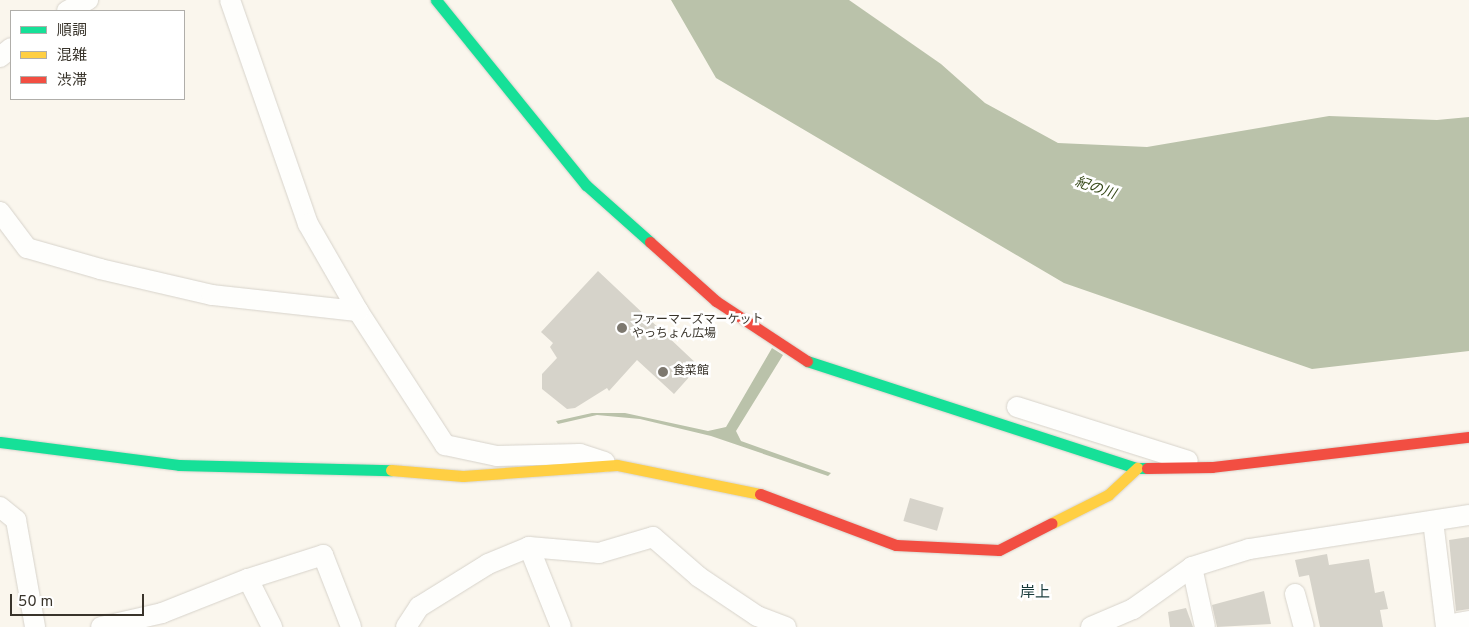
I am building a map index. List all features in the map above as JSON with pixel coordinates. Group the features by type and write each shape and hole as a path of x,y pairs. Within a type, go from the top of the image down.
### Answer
{"street":[{"path":"69,10 88,0"},
{"path":"230,0 308,224 358,311 446,446 497,456 580,454 617,465 765,495 896,545 999,550 1108,495 1137,468"},
{"path":"436,0 586,185 716,301 807,361 1137,468 1212,467 1469,437"},
{"path":"0,212 27,248 100,269 212,295 358,311"},
{"path":"1017,407 1134,447 1212,467"},
{"path":"0,442 179,465 374,469 463,476 617,465"},
{"path":"0,507 16,520 35,627"},
{"path":"1098,626 1133,609 1192,567 1248,549 1469,515"},
{"path":"1433,521 1446,626 1469,621"},
{"path":"408,627 419,607 488,564 529,547 600,553 653,537 699,577 758,622 786,627"},
{"path":"529,547 561,627"},
{"path":"100,627 162,613 248,578 323,555 350,627"},
{"path":"1192,567 1205,627"},
{"path":"248,578 272,627"},
{"path":"1296,594 1304,627"}],"water":[{"name":"紀の川","path":"671,0 849,0 941,64 985,103 1058,143 1147,147 1329,116 1437,120 1469,117 1469,351 1312,369 1064,283 716,78"},
{"path":"772,348 783,355 736,431 741,441 831,473 828,476 711,436 640,419 597,415 558,424 556,421 592,413 625,413 708,431 726,427"}],"building":[{"path":"598,271 699,366 674,394 637,360 609,391 607,388 575,408 567,409 542,389 542,374 557,358 550,347 553,343 541,332"},
{"path":"910,498 944,508 937,531 903,521"},
{"path":"1469,537 1469,609 1456,611 1449,540"},
{"path":"1327,554 1329,565 1369,559 1375,593 1384,591 1388,609 1380,610 1383,627 1320,627 1309,575 1299,577 1295,560"},
{"path":"1264,591 1271,624 1217,627 1212,605"},
{"path":"1186,608 1193,627 1170,627 1168,612"}],"traffic: fast":[{"path":"436,0 586,185 650,242"},
{"path":"807,361 1137,468 1147,468"},
{"path":"0,442 179,465 391,470"}],"traffic: slow":[{"path":"391,470 463,476 617,465 760,494"},
{"path":"1052,523 1108,495 1137,468"}],"traffic: jam":[{"path":"650,242 716,301 807,361"},
{"path":"1147,468 1212,467 1469,437"},
{"path":"760,494 896,545 999,550 1052,523"}],"place":[{"name":"ファーマーズマーケット やっちょん広場","path":"622,328"},
{"name":"食菜館","path":"663,372"}],"district":[{"name":"岸上","path":"1035,594"}]}
